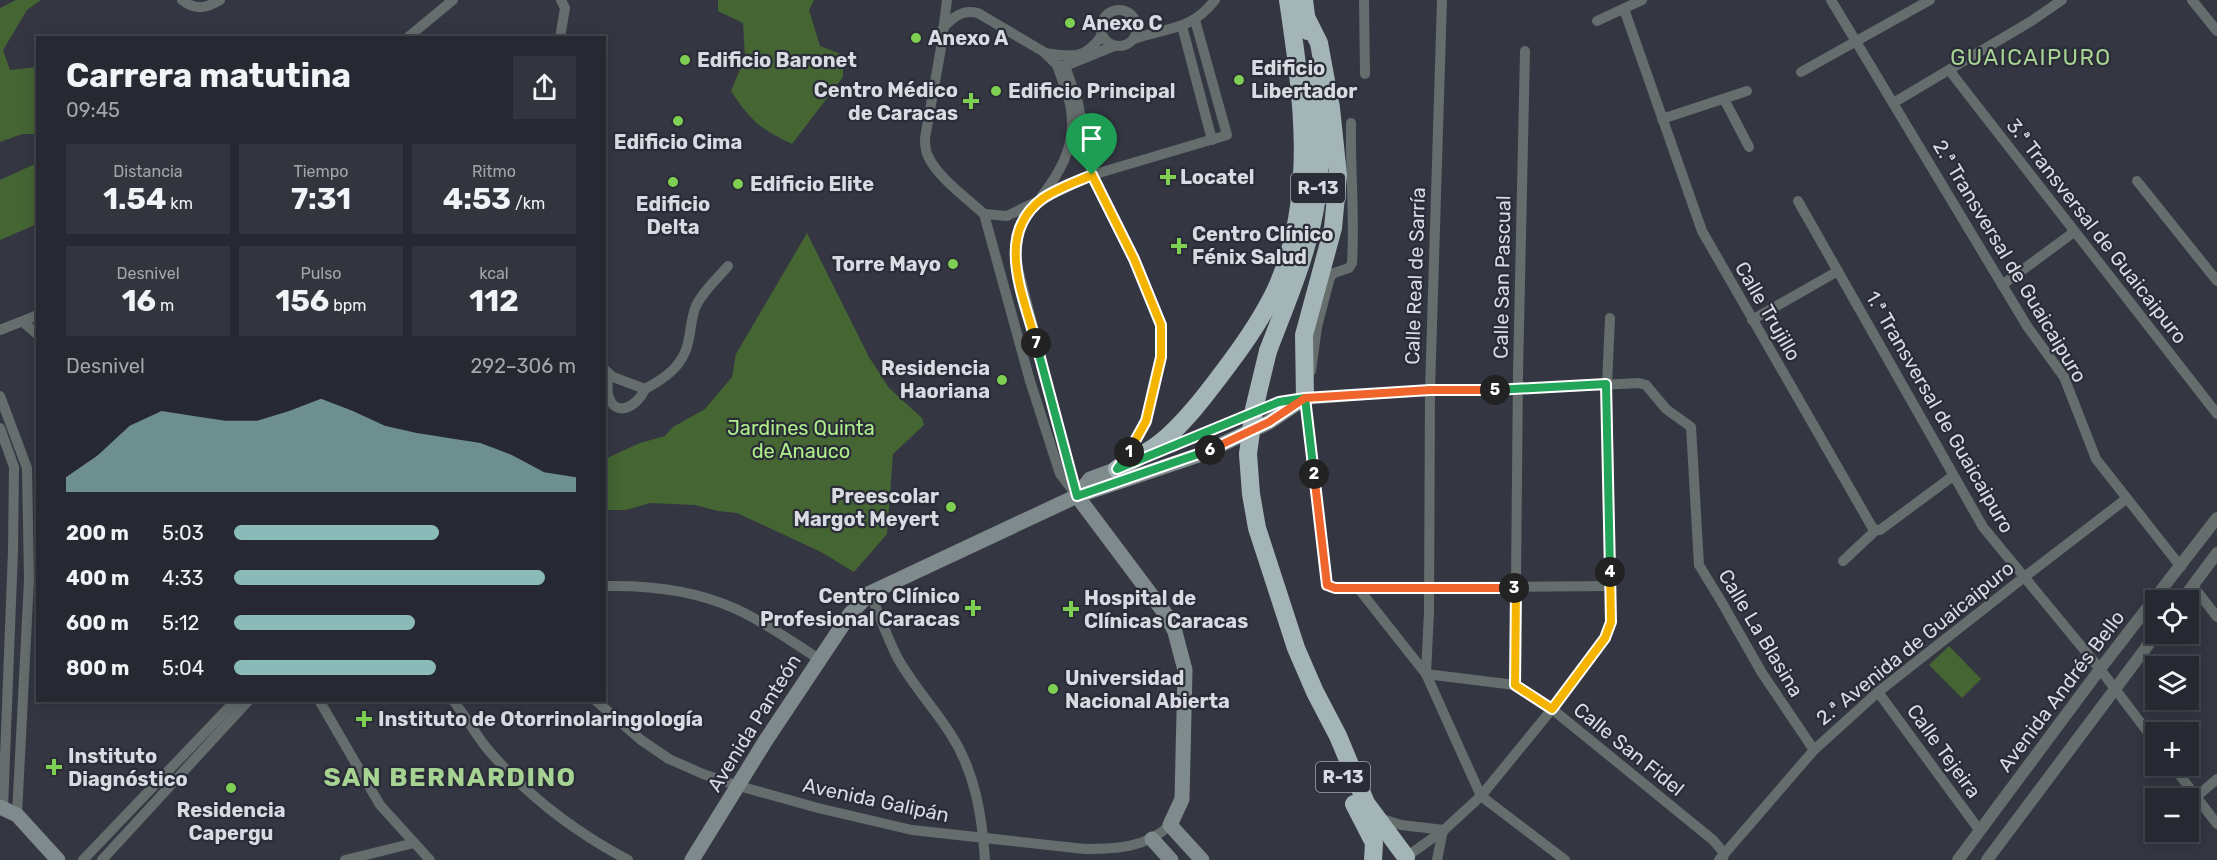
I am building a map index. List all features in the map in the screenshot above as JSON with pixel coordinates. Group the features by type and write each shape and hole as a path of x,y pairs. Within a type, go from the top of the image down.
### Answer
{"highway":[{"name":"R-13","path":"1117,469 1154,447 1212,387 1257,323 1276,287 1288,256 1303,177 1304,125 1301,85 1288,0"},
{"name":"R-13","path":"1304,0 1320,120 1317,198 1304,253 1268,351 1254,409 1248,454 1251,494 1257,528 1296,648 1315,692 1338,736 1366,803 1406,859"},
{"name":"R-13","path":"1305,398 1304,335 1333,228 1338,175 1331,108 1319,43 1306,19"},
{"name":"R-13","path":"1315,692 1335,758 1351,798 1374,843 1373,860"}],"main road":[{"name":"R-13","path":"1077,496 1199,455 1269,422 1305,398"},
{"name":"R-13","path":"1077,496 1090,479 1117,469"},
{"name":"Avenida Panteón","path":"692,860 819,659 850,614 870,593 1077,496"},
{"path":"1077,496 1167,616 1181,650 1185,670 1182,799 1170,825 1202,860"},
{"path":"7,810 58,860"},
{"path":"1152,838 1171,860"}],"street":[{"path":"182,0 194,7 202,8 220,0"},
{"path":"409,36 453,0"},
{"path":"560,36 565,8 561,0"},
{"path":"947,0 925,138 928,157 938,171 984,214 1030,381 1060,474 1077,496"},
{"path":"1106,0 1109,13"},
{"path":"1126,0 1137,33 1134,39"},
{"path":"1061,65 1114,46 1125,45 1134,39 1155,32 1182,26 1204,14 1215,0"},
{"path":"1364,0 1365,74"},
{"name":"Calle Real de Sarría","path":"1442,0 1430,390 1426,674 1481,796 1565,860"},
{"path":"1597,21 1642,0"},
{"name":"2.ª Transversal de Guaicaipuro","path":"1831,0 2031,332 2064,377 2096,459 2181,567"},
{"path":"1802,72 1930,0"},
{"path":"1893,103 2062,0"},
{"path":"2199,2 2217,31"},
{"name":"Calle Trujillo","path":"1624,9 1702,231 1872,527 1876,530"},
{"path":"1114,46 1102,35 1101,25 1109,13 1120,10 1155,32"},
{"path":"943,28 966,11 978,13 1044,52 1061,65 1078,103 1092,175 1140,272 1161,325 1162,340 1158,370 1146,421 1117,469"},
{"path":"984,214 1007,216 1092,175 1227,135 1196,20"},
{"path":"1182,26 1212,140"},
{"path":"1044,52 1063,56 1084,54 1096,44 1102,35"},
{"name":"Calle San Pascual","path":"1515,685 1525,51"},
{"path":"1061,65 1070,104 1071,137 1063,164 1041,200 1019,228 1016,236 1015,257 1077,496"},
{"name":"3.ª Transversal de Guaicaipuro","path":"1948,70 2217,414"},
{"path":"1662,119 1747,91"},
{"path":"1724,99 1749,147"},
{"path":"1351,123 1350,176 1354,227 1352,263 1349,268 1334,273 1328,282 1317,327 1313,362 1305,398 1327,585 1335,588 1611,586"},
{"path":"2137,181 2217,281"},
{"name":"1.ª Transversal de Guaicaipuro","path":"1798,201 1983,527 2100,669 2145,730"},
{"path":"2002,285 2074,232"},
{"path":"645,389 607,372 610,399 618,407 624,409 641,398 645,389 671,372 682,359 687,346 695,308 702,296 728,266"},
{"path":"1752,320 1838,271"},
{"path":"0,330 36,316"},
{"path":"1406,859 1444,830 1481,796 1552,709 1605,638 1611,622 1606,384 1610,318"},
{"path":"23,322 36,333"},
{"name":"Calle La Blasina","path":"1305,398 1430,390 1519,389 1606,384 1646,385 1666,409 1691,427 1699,565 1761,673 1814,750"},
{"path":"0,396 27,468 29,580 7,810"},
{"name":"R-13","path":"1117,469 1279,402 1305,398"},
{"path":"0,428 14,467 7,810"},
{"path":"1843,561 1876,530 1880,530 1953,476"},
{"name":"2.ª Avenida de Guaicaipuro","path":"1722,858 1814,750 1878,692 2126,499"},
{"name":"Avenida Andrés Bello","path":"1958,860 2100,669 2217,518"},
{"path":"2190,590 2217,553"},
{"path":"12,579 29,580"},
{"path":"606,586 658,587 707,598 735,608 762,622 819,659"},
{"path":"2193,586 2217,617"},
{"path":"1358,588 1426,674"},
{"path":"870,593 897,657 923,698 950,734 968,769 978,801 985,860"},
{"path":"1987,860 2149,644"},
{"name":"Calle San Fidel","path":"1426,674 1515,685 1552,709 1713,840 1722,858"},
{"name":"Calle Tejeira","path":"1878,692 1980,831"},
{"path":"83,860 234,702"},
{"path":"102,860 247,702"},
{"path":"321,702 380,805 430,860"},
{"path":"454,702 486,746 551,810 592,840 628,860"},
{"name":"Avenida Galipán","path":"597,702 641,740 669,759 703,774 818,808 912,830 1085,849 1111,849 1131,847 1152,838 1170,825"},
{"path":"2199,794 2217,779"},
{"path":"2199,801 2217,824"},
{"path":"1374,816 1401,825 1444,830"},
{"path":"1437,860 1444,830"},
{"path":"345,860 417,846"},
{"path":"376,860 417,846"}],"green space":[{"path":"16,0 41,0 27,10 3,50 10,70 36,67 36,134 22,134 0,142 0,8"},
{"path":"718,0 814,0 809,10 820,46 843,55 843,77 792,144 757,123 744,110 731,91 745,57 743,23 718,11"},
{"path":"36,163 36,224 0,240 0,180"},
{"name":"Jardines Quinta de Anauco","path":"807,233 869,357 889,388 922,418 924,425 893,454 887,534 854,572 821,552 737,513 695,505 650,503 626,510 606,510 606,459 640,443 665,436 673,427 705,409 732,377 736,354"},
{"path":"1949,646 1981,679 1962,698 1929,665"}],"place":[{"name":"Anexo C","path":"1070,23"},
{"name":"Anexo A","path":"916,38"},
{"name":"Edificio Baronet","path":"685,60"},
{"name":"Edificio Libertador","path":"1239,80"},
{"name":"Edificio Principal","path":"996,91"},
{"name":"Centro Médico de Caracas","path":"971,101"},
{"name":"Edificio Cima","path":"678,121"},
{"name":"Locatel","path":"1168,177"},
{"name":"Edificio Delta","path":"673,182"},
{"name":"Edificio Elite","path":"738,184"},
{"name":"Centro Clínico Fénix Salud","path":"1179,246"},
{"name":"Torre Mayo","path":"953,264"},
{"name":"Residencia Haoriana","path":"1002,380"},
{"name":"Preescolar Margot Meyert","path":"951,507"},
{"name":"Centro Clínico Profesional Caracas","path":"973,608"},
{"name":"Hospital de Clínicas Caracas","path":"1071,609"},
{"name":"Universidad Nacional Abierta","path":"1053,689"},
{"name":"Instituto de Otorrinolaringología","path":"364,719"},
{"name":"Instituto Diagnóstico","path":"54,767"},
{"name":"Residencia Capergu","path":"231,788"}],"district":[{"name":"GUAICAIPURO","path":"2031,57"},
{"name":"SAN BERNARDINO","path":"450,777"}],"route":[{"path":"1092,175 1041,200 1019,228 1015,246 1016,269 1077,496 1199,455 1269,422 1305,398 1430,390 1519,389 1606,384 1611,622 1605,638 1552,709 1515,685 1516,588 1335,588 1327,585 1305,398 1279,402 1117,469 1130,451 1146,421 1161,357 1161,325 1126,241 1092,175"}]}
